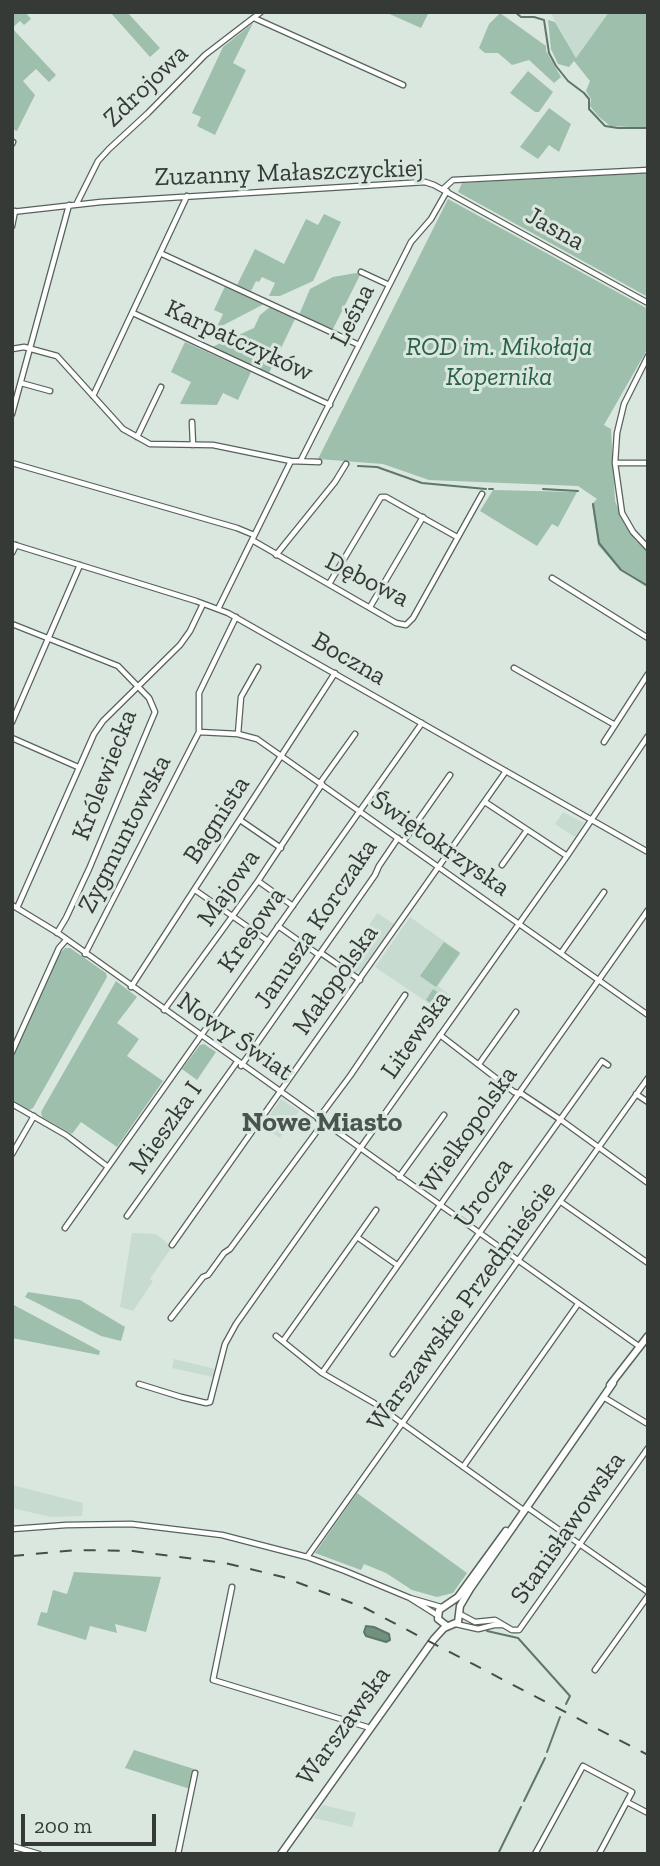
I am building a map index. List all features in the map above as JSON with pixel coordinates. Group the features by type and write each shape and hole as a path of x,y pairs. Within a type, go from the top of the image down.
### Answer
{"main road":[{"path":"613,1383 523,1509 470,1590 455,1625 447,1626 438,1617 441,1607 450,1604 462,1592 523,1509 605,1398 648,1336"},
{"path":"450,1604 459,1612"},
{"name":"Warszawska","path":"279,1854 428,1641 436,1629 438,1617"},
{"name":"Warszawska","path":"279,1854 434,1639 447,1626"}],"street":[{"name":"Zdrojowa","path":"77,204 108,149 205,55 261,12"},
{"path":"254,18 403,85"},
{"name":"Zuzanny Małaszczyckiej","path":"14,212 77,204 421,182 445,190 453,180 648,170"},
{"name":"Leśna","path":"301,460 413,238 431,219 445,190"},
{"name":"Jasna","path":"445,190 648,303"},
{"path":"93,396 187,196"},
{"path":"12,414 69,205"},
{"path":"12,226 14,212"},
{"path":"160,253 359,345"},
{"path":"361,272 389,285"},
{"name":"Karpatczyków","path":"133,313 330,405"},
{"path":"12,349 24,348 57,356 123,429 157,446 225,447 291,461 319,462"},
{"path":"648,356 624,404 617,433 615,463 622,513 633,532 648,548"},
{"path":"21,383 50,391"},
{"path":"137,437 161,387"},
{"path":"192,422 192,445"},
{"path":"218,609 291,461"},
{"name":"Dębowa","path":"12,463 237,528 276,555 399,625 408,624 482,494"},
{"path":"615,463 648,463"},
{"path":"276,555 335,482 346,464"},
{"path":"330,584 380,498 386,497 457,538"},
{"path":"370,608 423,517"},
{"path":"12,553 14,545"},
{"name":"Boczna","path":"14,545 203,604 236,617 648,852"},
{"path":"12,722 80,565"},
{"path":"552,578 648,638"},
{"path":"15,906 92,738 103,721 187,637 203,604"},
{"path":"199,732 199,693 236,617"},
{"name":"Królewiecka","path":"12,624 113,664 149,698 155,715 89,869 57,933"},
{"path":"238,734 241,697 258,667"},
{"path":"514,668 615,725"},
{"name":"Bagnista","path":"131,987 335,673"},
{"path":"604,742 648,674"},
{"name":"Kresowa","path":"65,1228 422,723"},
{"name":"Świętokrzyska","path":"199,732 257,738 648,1015"},
{"name":"Zygmuntowska","path":"85,954 199,732"},
{"name":"Majowa","path":"164,1010 281,848 355,734"},
{"name":"Litewska","path":"139,1384 181,1397 210,1402 227,1340 248,1306 567,856 648,737"},
{"path":"12,738 78,767"},
{"name":"Małopolska","path":"172,1245 506,771"},
{"name":"Janusza Korczaka","path":"239,1064 320,954 379,866 450,775"},
{"path":"485,802 567,856"},
{"path":"240,820 281,848"},
{"path":"502,865 527,830"},
{"path":"258,881 293,906"},
{"path":"195,890 268,941"},
{"path":"561,953 604,892"},
{"name":"Nowy Świat","path":"15,906 57,933 640,1347"},
{"name":"Wielkopolska","path":"322,1373 648,910"},
{"path":"278,926 360,980"},
{"path":"12,1052 58,950 66,940"},
{"path":"318,1119 351,1076 405,995"},
{"path":"479,1064 516,1012"},
{"path":"440,1035 648,1183"},
{"name":"Urocza","path":"393,1354 602,1061 608,1065"},
{"name":"Mieszka I","path":"127,1216 239,1064"},
{"name":"Warszawskie Przedmieście","path":"307,1557 648,1078"},
{"path":"636,1094 648,1102"},
{"path":"12,1104 73,1139 108,1167"},
{"path":"399,1177 444,1115"},
{"path":"12,1154 34,1116"},
{"path":"171,1318 202,1277 208,1275 230,1249 323,1123"},
{"path":"561,1202 648,1264"},
{"path":"283,1341 376,1210"},
{"path":"357,1237 397,1265"},
{"path":"463,1467 578,1304"},
{"path":"276,1336 322,1373 374,1403 523,1509 580,1544 648,1594 595,1670"},
{"path":"605,1398 648,1424"},
{"name":"Stanisławowska","path":"503,1626 514,1631 519,1630 648,1448"},
{"path":"12,1529 115,1524 208,1533 307,1557 410,1598 441,1607"},
{"path":"232,1587 213,1680 367,1727"},
{"path":"410,1598 438,1617"},
{"path":"459,1612 475,1622 495,1620 503,1626"},
{"path":"455,1625 478,1629 503,1626"},
{"path":"535,1854 583,1766 632,1792 599,1854"},
{"path":"178,1854 195,1773"},
{"path":"627,1802 648,1813"},
{"path":"12,1846 39,1854"}],"shaded area":[{"path":"550,12 609,12 576,58"},
{"path":"563,812 584,823 575,837 555,824"},
{"path":"377,913 394,924 361,971 355,972 344,964"},
{"path":"410,917 461,953 438,986 454,998 443,1013 375,967"},
{"path":"281,1099 299,1111 280,1138 262,1126"},
{"path":"132,1233 156,1234 172,1247 150,1279 153,1281 133,1311 120,1307"},
{"path":"174,1359 215,1369 213,1377 172,1368"},
{"path":"12,1485 83,1503 82,1516 51,1517 12,1508"},
{"path":"366,1626 389,1634 390,1640 386,1642 366,1636"},
{"path":"323,1805 356,1813 352,1827 314,1818"}],"green space":[{"path":"12,12 25,12 31,19 24,25 20,21 12,28"},
{"path":"110,12 127,12 160,48 150,57"},
{"path":"385,12 429,12 421,28"},
{"path":"609,12 648,12 648,128 610,126 590,106 591,99 586,91 590,81 574,61 569,67 558,64 551,49 548,20 555,22 576,58"},
{"path":"500,13 546,46 546,51 561,77 554,83 529,60 512,65 498,53 485,53 479,48 489,24"},
{"path":"253,23 233,63 246,70 215,135 197,126 201,117 192,113 223,47"},
{"path":"12,28 56,75 49,82 36,69 23,81 35,95 17,131 12,129"},
{"path":"528,71 553,92 539,112 535,112 510,93"},
{"path":"549,108 571,124 559,152 549,145 538,159 520,147"},
{"path":"648,173 648,297 458,192 462,183"},
{"name":"ROD im. Mikołaja Kopernika","path":"448,199 648,309 648,348 604,425 611,429 615,501 625,525 635,540 648,551 648,588 619,569 598,545 592,504 597,499 578,486 429,480 383,464 318,459"},
{"path":"324,214 341,222 313,281 280,296 269,296 275,283 262,277 259,282 256,281 251,291 237,285 255,249 284,264 306,219 318,225"},
{"path":"356,273 360,275 333,329 299,315 310,289 333,277"},
{"path":"226,284 266,303 216,329 223,314 214,310"},
{"path":"270,307 295,319 269,373 212,347 254,328 260,315"},
{"path":"185,342 251,372 238,400 223,393 217,405 180,404 191,382 171,372"},
{"path":"493,490 577,492 558,527 552,524 537,546 480,511"},
{"path":"444,942 460,953 436,987 420,976"},
{"path":"65,948 70,948 106,973 107,977 33,1108 29,1110 12,1100 12,1057 59,954"},
{"path":"116,981 137,997 117,1023 139,1039 127,1056 163,1081 117,1147 81,1122 72,1134 42,1117 41,1112"},
{"path":"433,989 451,1001 444,1012 426,1000"},
{"path":"204,1044 216,1052 197,1080 182,1069 200,1045"},
{"path":"28,1292 80,1300 125,1327 121,1341 101,1336 25,1297"},
{"path":"12,1304 100,1351 99,1355 12,1338"},
{"path":"357,1493 467,1573 453,1593 437,1597 412,1590 386,1573 364,1564 361,1570 315,1553"},
{"path":"74,1572 161,1577 146,1632 115,1624 117,1633 90,1626 86,1640 37,1625 41,1612 47,1613 53,1590 67,1594"},
{"path":"134,1750 194,1769 190,1789 125,1768"}],"waterway":[{"path":"515,12 521,17 544,20 549,53 556,66 568,81 589,99 589,109 605,126 648,128"},
{"path":"358,466 377,467 422,483 486,489"},
{"path":"543,489 578,491"},
{"path":"593,504 599,543 621,570 648,586"},
{"path":"487,1631 518,1638 570,1696 566,1704"},
{"path":"547,1752 560,1717"},
{"path":"524,1801 545,1758"},
{"path":"498,1854 521,1807"}],"railway":[{"path":"12,1556 76,1550 133,1551 225,1563 283,1577 365,1608 648,1755"}],"district":[{"name":"Nowe Miasto","path":"322,1123"}]}
